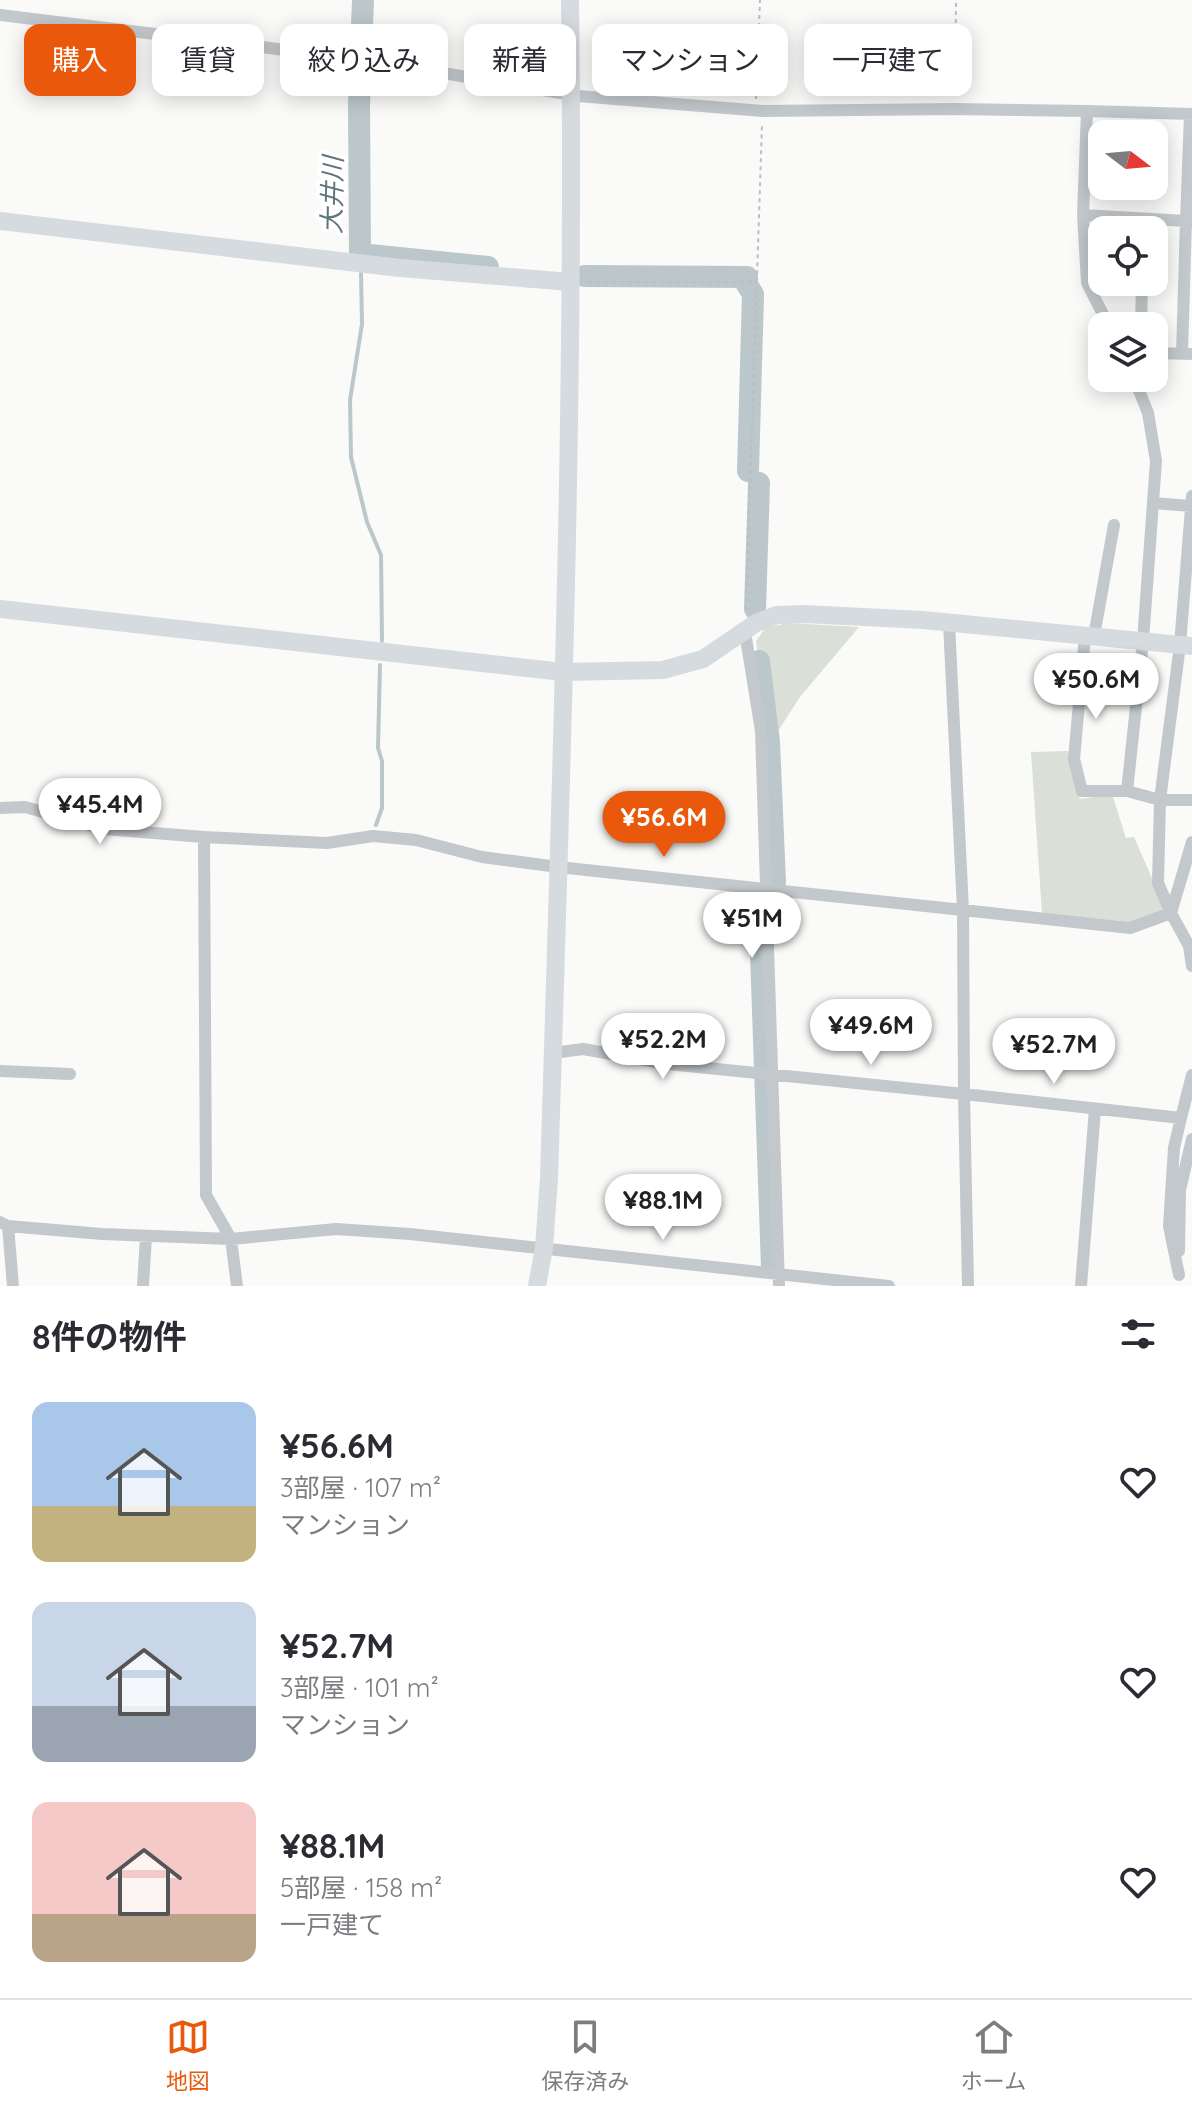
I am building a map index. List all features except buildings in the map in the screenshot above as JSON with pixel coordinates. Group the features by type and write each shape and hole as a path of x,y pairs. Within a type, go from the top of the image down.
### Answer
{"street":[{"path":"570,0 570,24"},
{"path":"0,15 363,60 464,77"},
{"path":"576,95 759,110 955,109 1191,114 1187,354"},
{"path":"537,1286 544,1248 553,1053 563,672 571,96"},
{"path":"1087,111 1083,215 1087,283 1102,312"},
{"path":"1083,215 1090,216"},
{"path":"0,221 400,268 570,282"},
{"path":"1168,222 1189,221"},
{"path":"1127,791 1143,641 1156,461 1148,413 1140,392"},
{"path":"1192,496 1186,645 1160,800 1158,883 1171,913 1190,944 1192,966"},
{"path":"1153,503 1191,506"},
{"path":"1114,525 1090,636 1074,759 1082,791 1127,791 1160,800 1192,800"},
{"path":"0,609 563,672 663,670 703,659 756,623 777,615 949,623 1186,645"},
{"path":"949,623 963,910 968,1286"},
{"path":"745,632 761,731 779,1280"},
{"path":"0,808 25,807 104,829 204,837 327,843 373,836 388,837 416,840 482,857 558,867 1130,928 1171,913"},
{"path":"204,837 206,1195 231,1239 237,1286"},
{"path":"1171,913 1192,842"},
{"path":"553,1053 583,1049 668,1064 1181,1118"},
{"path":"0,1071 70,1074"},
{"path":"1180,1281 1169,1226 1174,1148 1192,1075"},
{"path":"1081,1286 1095,1109"},
{"path":"1180,1281 1180,1190 1192,1139"},
{"path":"13,1286 4,1224 146,1236 231,1239 336,1229 544,1248 779,1280 889,1286"},
{"path":"143,1286 146,1236"}],"path":[{"path":"745,632 759,282 760,0"},
{"path":"955,109 956,0"},
{"path":"570,282 759,282"}],"shaded area":[{"path":"788,623 859,627 800,697 776,734 770,733 763,668 756,641 765,628"},
{"path":"1068,751 1080,799 1112,794 1126,838 1134,837 1165,908 1147,920 1131,922 1042,913 1031,752"}],"waterway":[{"name":"大井川","path":"363,0 359,105 360,254 488,267"},
{"path":"361,274 362,324 350,400 351,457 367,522 381,555 382,641"},
{"name":"大井川","path":"585,276 747,277"},
{"name":"大井川","path":"747,285 753,294 748,471"},
{"name":"大井川","path":"755,609 759,483"},
{"name":"大井川","path":"759,661 769,742 775,882"},
{"path":"376,825 382,808 382,761 378,748 380,665"},
{"name":"大井川","path":"759,897 772,1267"}]}
